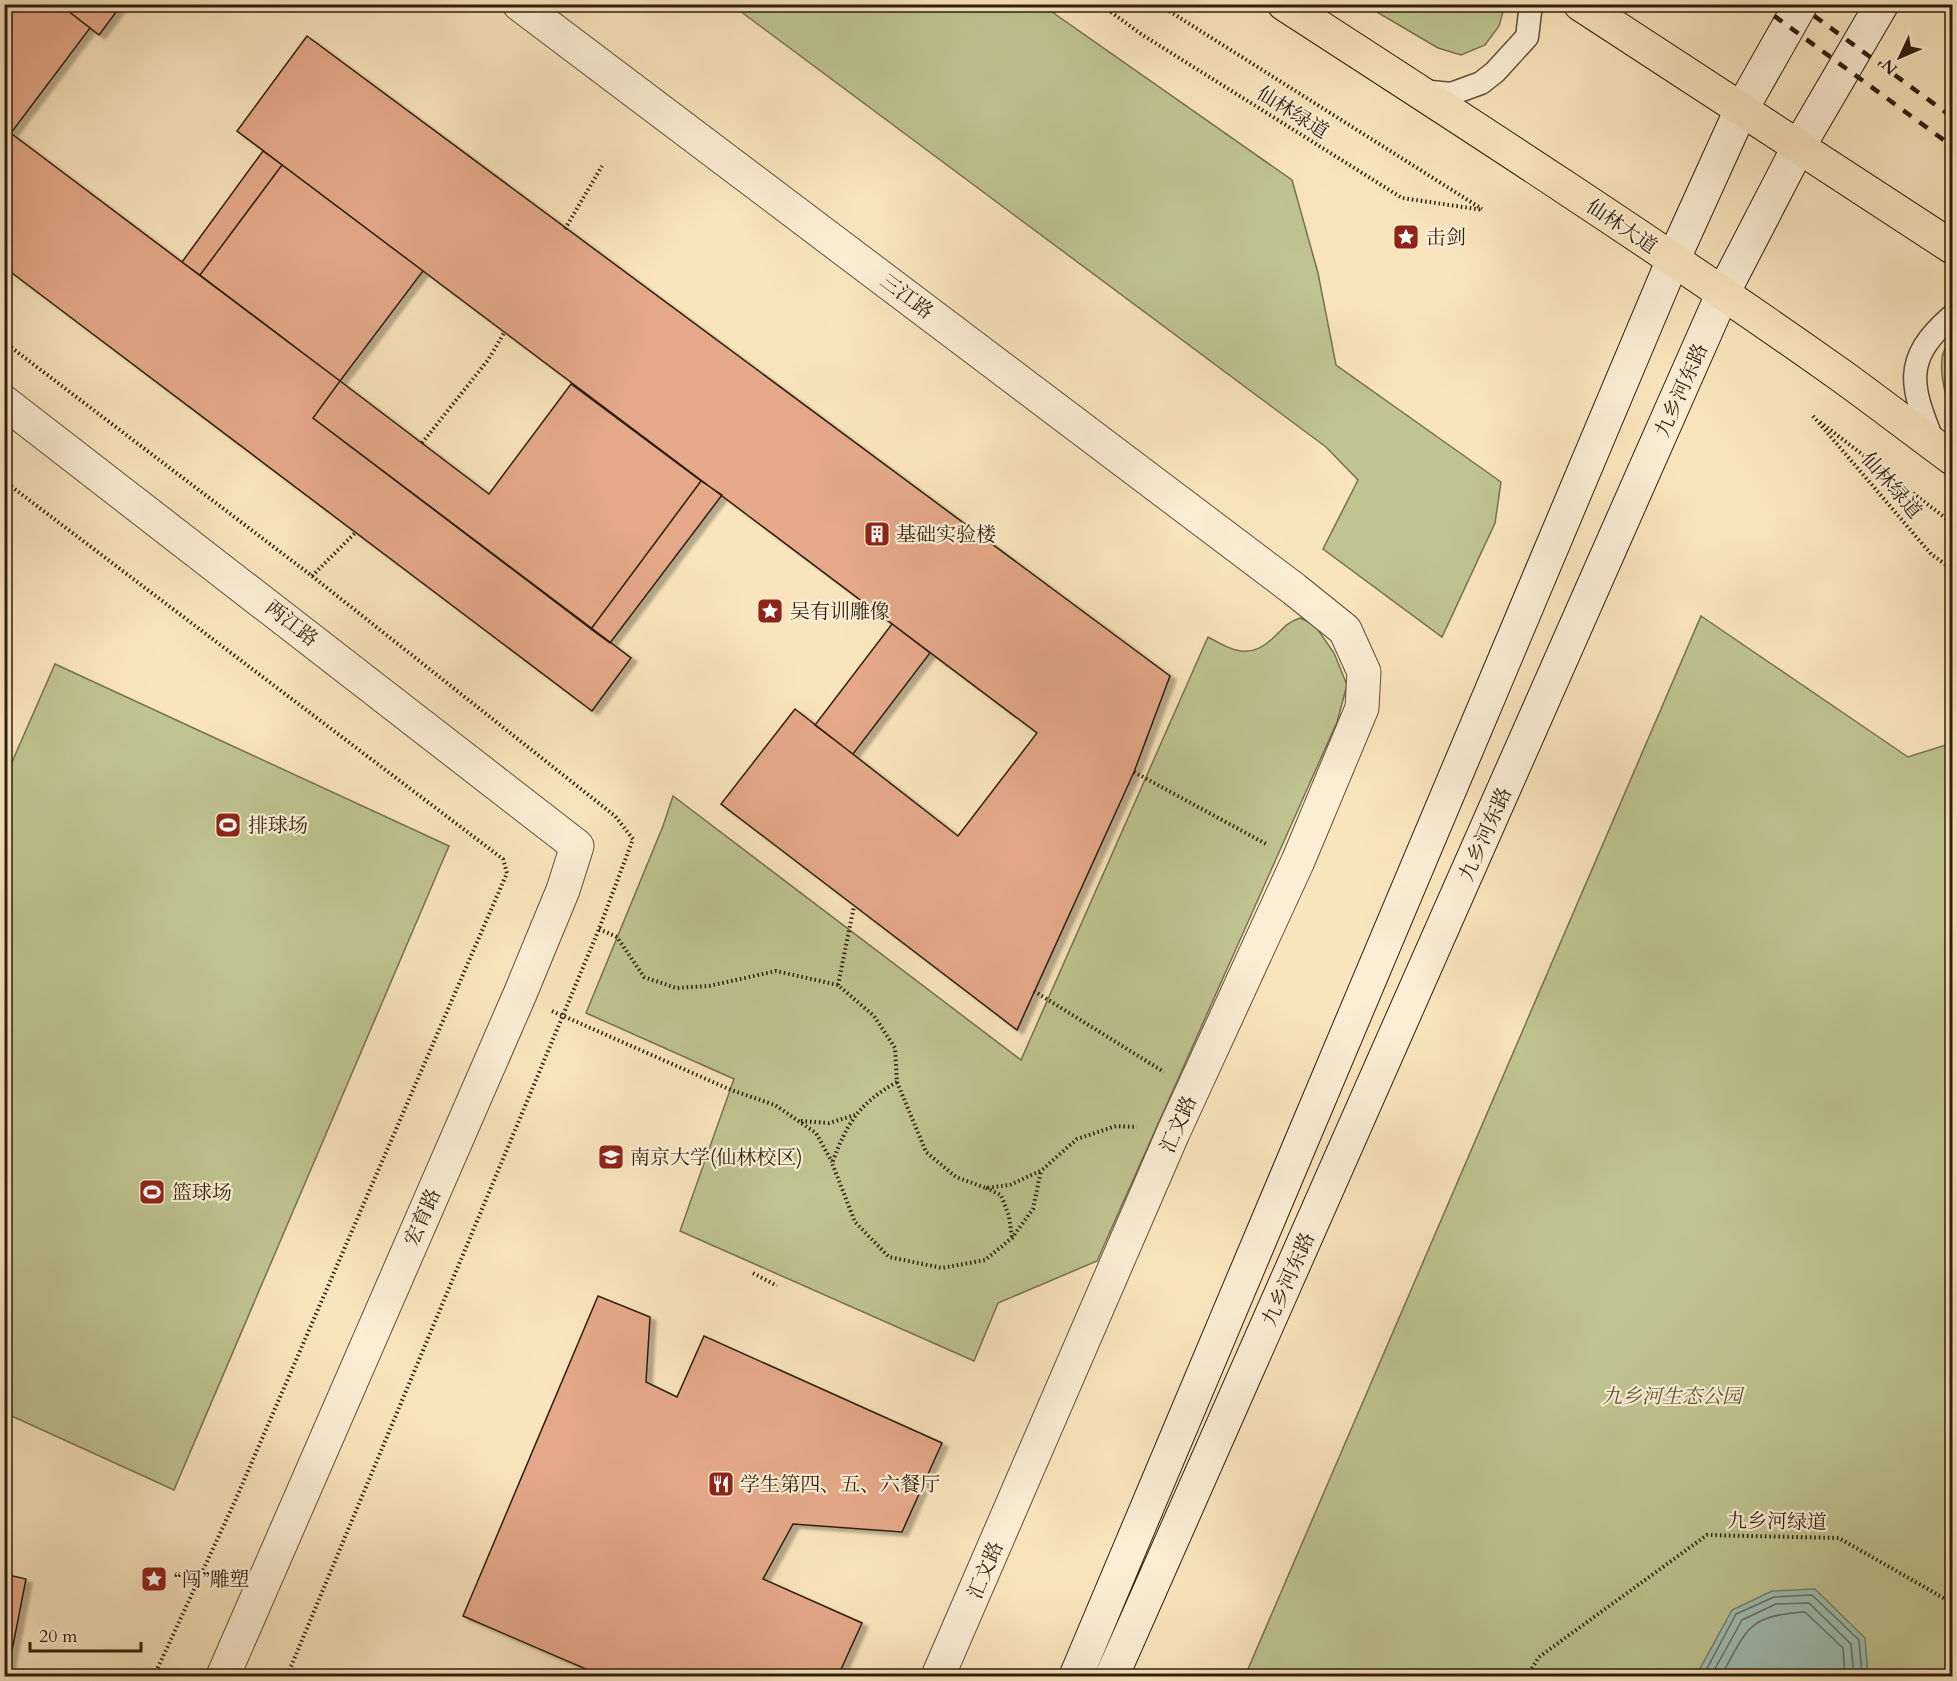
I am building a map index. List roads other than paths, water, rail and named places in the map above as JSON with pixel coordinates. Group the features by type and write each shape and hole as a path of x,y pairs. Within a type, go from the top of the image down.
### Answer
{"main road":[{"name":"仙林大道","path":"1284,4 1673,260 1840,375 1944,452"},
{"path":"1580,4 1953,247"}],"street":[{"name":"三江路","path":"519,4 1294,589"},
{"name":"九乡河东路","path":"1076,1677 1673,260 1741,110 1801,4"},
{"name":"九乡河东路","path":"1112,1677 1722,295 1799,146 1882,4"},
{"name":"两江路","path":"4,402 577,846"},
{"name":"汇文路","path":"938,1677 1173,1133 1298,861 1362,708 1364,672 1345,630 1294,589"},
{"name":"宏育路","path":"225,1676 354,1371 520,994 563,890 577,846"}],"lane":[{"path":"1417,90 1451,94 1481,83 1514,54 1527,37 1531,4"},
{"path":"1944,452 1915,391 1915,369 1924,346 1953,316"}],"water":[{"path":"1815,1589 1865,1638 1868,1676 1696,1676 1732,1610 1772,1591"}],"railway":[{"path":"1758,4 1952,146"},
{"path":"1798,4 1952,117"}],"place":[{"name":"击剑","path":"1406,237"},
{"name":"基础实验楼","path":"877,534"},
{"name":"吴有训雕像","path":"770,611"},
{"name":"排球场","path":"228,825"},
{"name":"南京大学(仙林校区)","path":"611,1157"},
{"name":"篮球场","path":"152,1192"},
{"name":"学生第四、五、六餐厅","path":"721,1484"},
{"name":"“闯”雕塑","path":"154,1579"}],"park label":[{"name":"九乡河生态公园","path":"1672,1396"}]}
